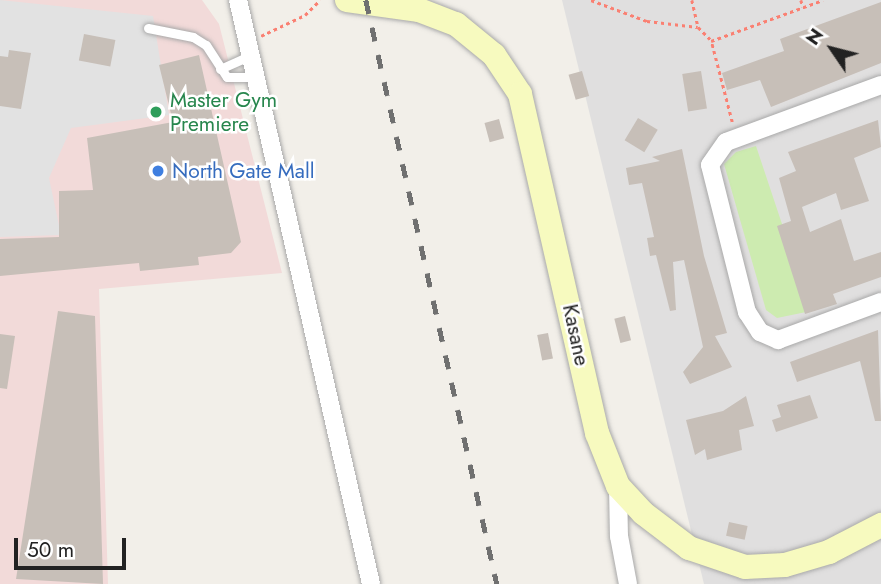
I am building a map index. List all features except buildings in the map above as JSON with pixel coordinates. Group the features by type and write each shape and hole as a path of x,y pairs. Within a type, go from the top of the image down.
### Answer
{"street":[{"path":"238,0 371,584"},
{"name":"Kasane","path":"348,0 419,10 456,24 495,55 520,94 597,433 618,486 664,533 689,548 745,567 785,565 830,552 881,525"},
{"path":"881,85 736,138 715,151 710,165 747,312 760,332 778,340 881,302"},
{"path":"618,486 619,536 628,584"}],"lane":[{"path":"148,29 193,37 206,45 227,77 257,77"},
{"path":"220,69 250,48"}],"path":[{"path":"250,48 305,15 320,0"},
{"path":"591,0 647,21 698,27"},
{"path":"692,0 698,27 711,41 736,138"},
{"path":"801,0 803,7"},
{"path":"711,41 823,0"}],"shaded area":[{"path":"0,0 202,0 219,24 282,273 99,289 108,584 0,584"},
{"path":"0,0 153,16 169,115 71,128 49,178 61,235 0,237"},
{"path":"562,0 881,0 881,584 704,584"}],"green space":[{"path":"756,146 811,311 777,318 766,310 724,164 736,152"}],"railway":[{"path":"366,0 497,584"}],"place":[{"name":"Master Gym Premiere","path":"156,112"},
{"name":"North Gate Mall","path":"158,171"}]}
